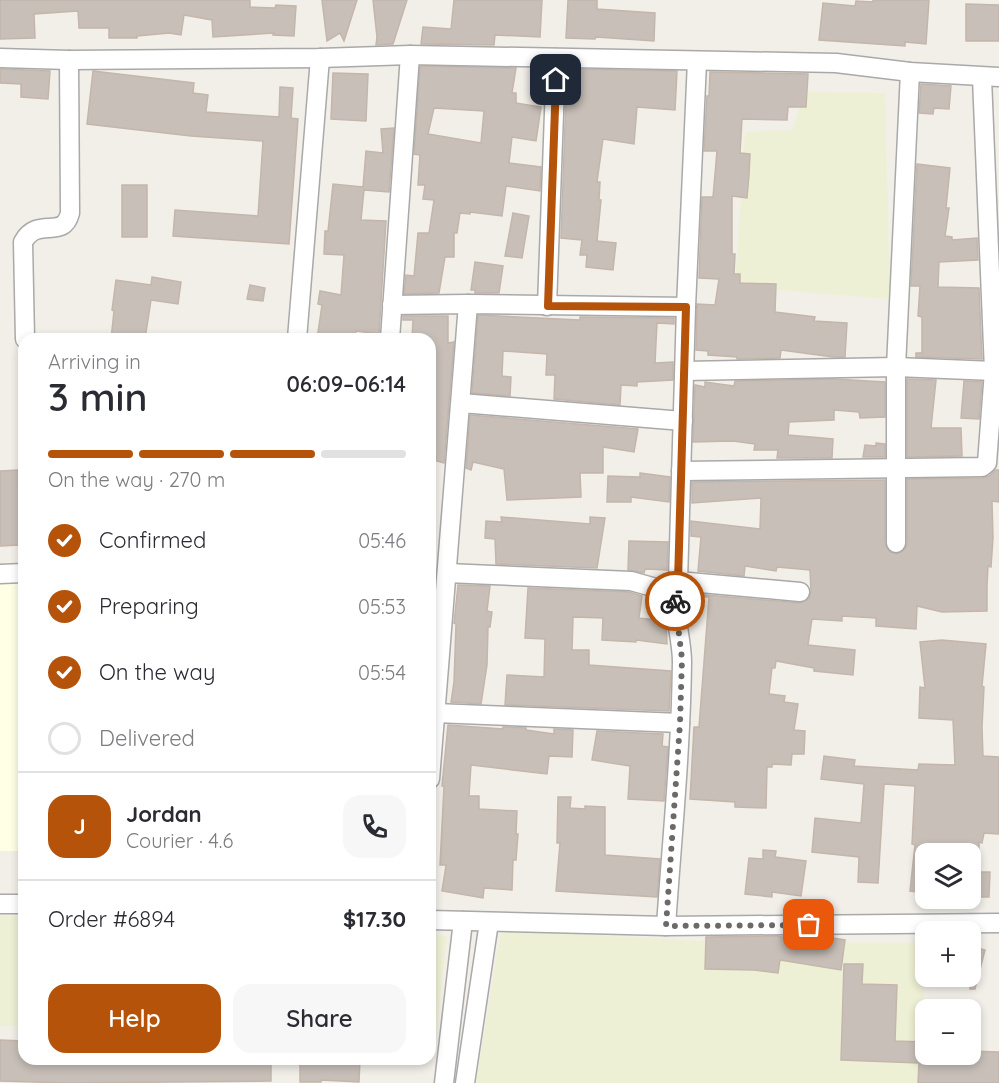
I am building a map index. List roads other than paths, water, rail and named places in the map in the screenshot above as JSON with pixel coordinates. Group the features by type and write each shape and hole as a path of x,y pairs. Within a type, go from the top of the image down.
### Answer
{"street":[{"path":"390,333 410,55"},
{"path":"0,58 69,60 410,55 836,63 990,78 994,371 987,463 982,467 681,471"},
{"path":"297,333 320,58"},
{"path":"548,306 556,58"},
{"path":"25,333 23,242 31,231 65,224 70,213 69,60"},
{"path":"666,926 680,723 682,659 676,587 697,61"},
{"path":"896,543 896,367 910,72"},
{"path":"436,701 468,304"},
{"path":"392,305 686,307"},
{"path":"685,371 896,367 994,371"},
{"path":"461,403 683,421"},
{"path":"0,574 18,573"},
{"path":"447,573 631,581 676,587 800,592"},
{"path":"436,713 680,723"},
{"path":"0,904 18,904"},
{"path":"436,920 666,926 999,923"},
{"path":"444,1083 463,921"},
{"path":"465,1083 489,922"}]}
